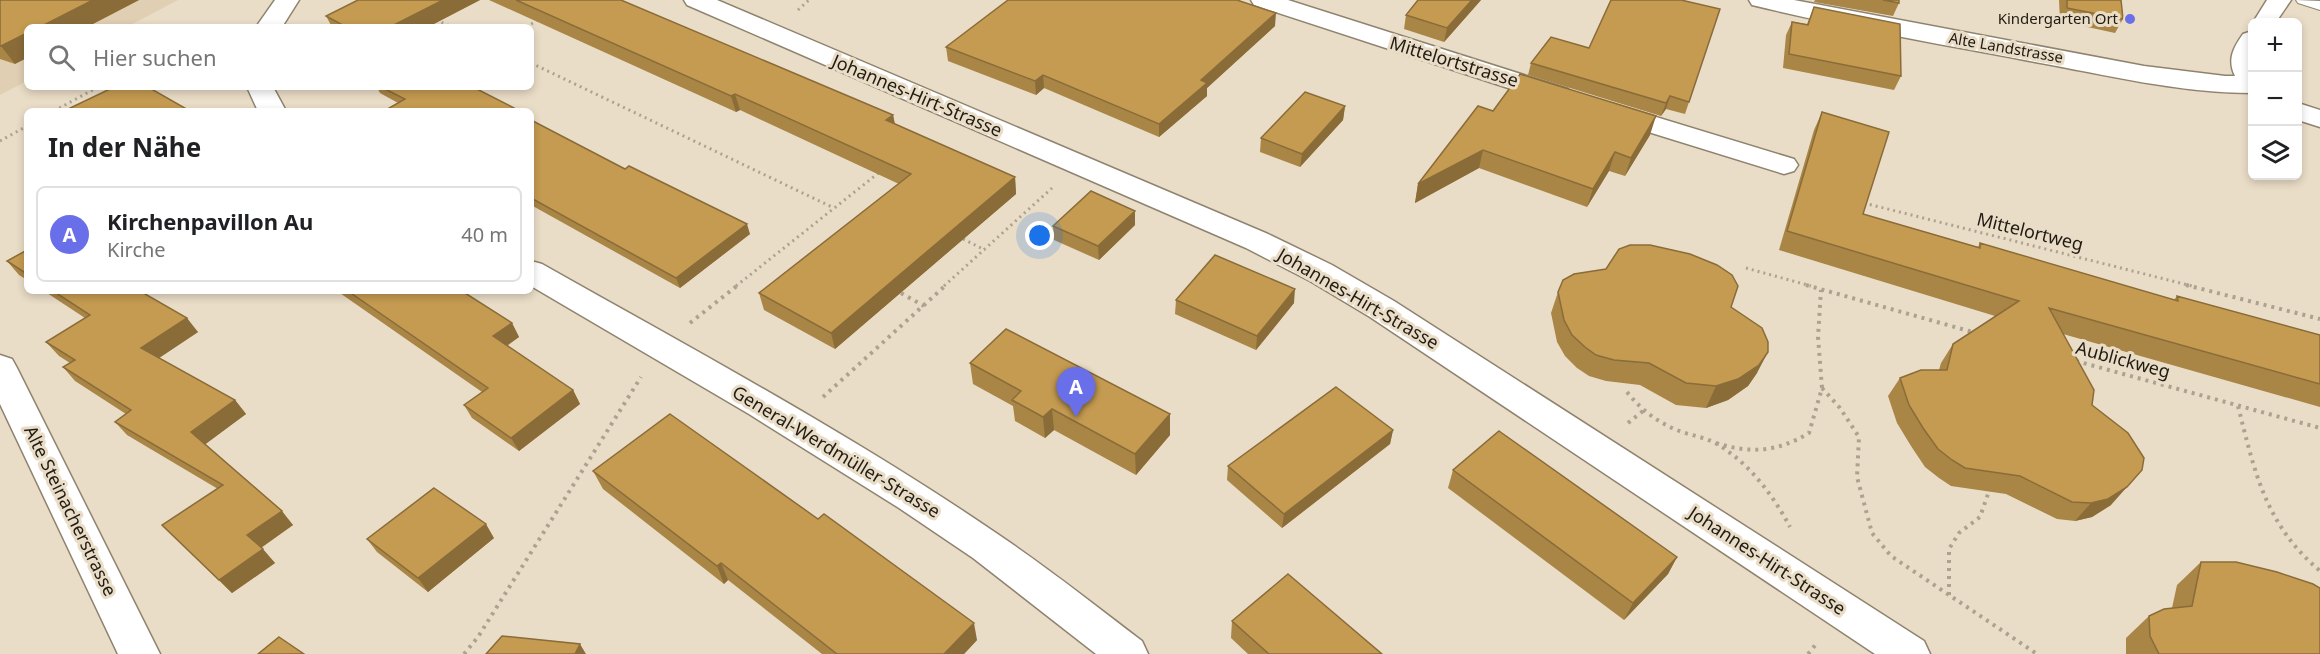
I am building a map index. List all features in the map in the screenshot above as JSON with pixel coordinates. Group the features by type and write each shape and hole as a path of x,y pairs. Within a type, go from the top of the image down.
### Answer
{"street":[{"path":"271,24 287,0"},
{"name":"Johannes-Hirt-Strasse","path":"696,0 1257,241 1382,309 1909,654"},
{"name":"Mittelortstrasse","path":"1263,0 1368,36 1784,165"},
{"name":"Alte Landstrasse","path":"1761,0 1874,24 2155,76 2213,85 2248,83"},
{"path":"2267,18 2279,0"},
{"path":"2248,46 2243,53 2242,61 2248,73"},
{"path":"261,90 269,108"},
{"path":"2302,112 2320,119"},
{"name":"General-Werdmüller-Strasse","path":"534,274 836,449 939,514 1127,654"},
{"name":"Alte Steinacherstrasse","path":"0,368 139,654"}],"lane":[{"path":"2303,0 2320,6"}],"path":[{"path":"531,24 545,16"},
{"path":"433,18 446,24"},
{"path":"534,64 834,208"},
{"path":"60,108 92,90"},
{"path":"0,141 24,128"},
{"path":"820,400 1077,164"},
{"name":"Mittelortweg","path":"1863,202 2320,319"},
{"path":"963,239 985,250"},
{"path":"1746,268 1979,334"},
{"path":"1627,392 1643,411 1659,423 1738,451 1762,452 1789,446 1809,433 1822,388 1818,337 1821,290"},
{"path":"901,293 924,306"},
{"name":"Aublickweg","path":"2069,359 2320,428"},
{"path":"1822,388 1840,408 1859,437 1857,477 1872,534 1891,556 2037,654"},
{"path":"2238,406 2263,501 2280,534 2320,571"},
{"path":"1716,443 1768,492 1792,533"},
{"path":"1949,596 1949,546 1960,530 1980,518 1989,491"}],"shaded area":[{"path":"0,0 178,0 133,24 24,24 24,83 0,95"}],"building":[{"path":"0,0 93,0 46,24 24,24 24,34 0,46"},
{"path":"358,0 443,0 396,24 341,24 326,16"},
{"path":"516,0 621,0 893,115 886,120 1015,177 831,333 759,293 911,174 735,94 731,96"},
{"path":"1008,0 1237,0 1276,13 1201,80 1207,83 1159,124 1043,75 1035,81 946,47"},
{"path":"1418,0 1472,0 1447,28 1406,15"},
{"path":"1611,0 1681,0 1720,9 1689,102 1670,96 1666,103 1531,63 1551,37 1589,48"},
{"path":"1883,0 1899,0 1899,3"},
{"path":"2067,0 2121,0 2123,19 2067,8"},
{"path":"1814,7 1900,24 1901,76 1789,54 1792,22 1808,25"},
{"path":"1520,74 1656,116 1631,158 1615,152 1593,189 1483,150 1418,184 1478,106 1493,111"},
{"path":"108,90 153,90 185,108 70,108"},
{"path":"387,90 479,90 514,108 389,108 405,99"},
{"path":"1305,92 1345,106 1302,154 1261,138"},
{"path":"1822,112 1889,132 1863,214 1980,248 1980,243 2178,301 2177,296 2320,335 2320,384 2049,308 2094,390 2092,405 2128,433 2144,458 2142,470 2127,487 2108,499 2091,503 2072,502 2020,476 1965,468 1938,449 1909,405 1900,378 1921,370 1947,370 1953,344 2019,301 1787,231"},
{"path":"534,122 625,169 629,166 747,224 676,278 534,200"},
{"path":"1091,191 1135,211 1098,246 1053,226"},
{"path":"1630,245 1650,245 1690,254 1717,265 1732,275 1738,286 1731,307 1762,328 1768,342 1768,352 1759,365 1738,379 1716,386 1686,383 1649,363 1614,360 1596,355 1572,335 1564,320 1558,292 1563,280 1574,274 1606,269 1619,249"},
{"path":"24,252 24,272 7,261"},
{"path":"1215,255 1295,289 1257,336 1176,300"},
{"path":"58,294 145,294 187,318 141,348 235,400 191,432 282,511 247,535 263,549 219,580 162,525 223,485 115,422 131,410 63,367 75,360 46,342 90,315"},
{"path":"352,294 467,294 512,323 493,336 573,390 511,438 464,405 488,388"},
{"path":"1006,329 1170,414 1135,454 1052,409 1043,417 1012,400 1021,391 970,363"},
{"path":"1336,387 1393,430 1284,514 1228,466"},
{"path":"670,414 818,519 824,514 974,623 944,654 837,654 721,563 717,566 593,471"},
{"path":"1499,431 1677,557 1633,603 1453,470"},
{"path":"434,488 486,524 418,578 367,539"},
{"path":"2201,562 2236,562 2277,572 2320,588 2320,654 2159,654 2150,636 2149,616 2164,609 2192,606"},
{"path":"1288,574 1382,654 1269,654 1232,621"},
{"path":"502,636 580,644 575,654 486,654"},
{"path":"279,637 304,654 258,654"}],"place":[{"name":"Kindergarten Ort","path":"2130,19"},
{"name":"Kirchenpavillon Au","path":"1076,417"}]}
